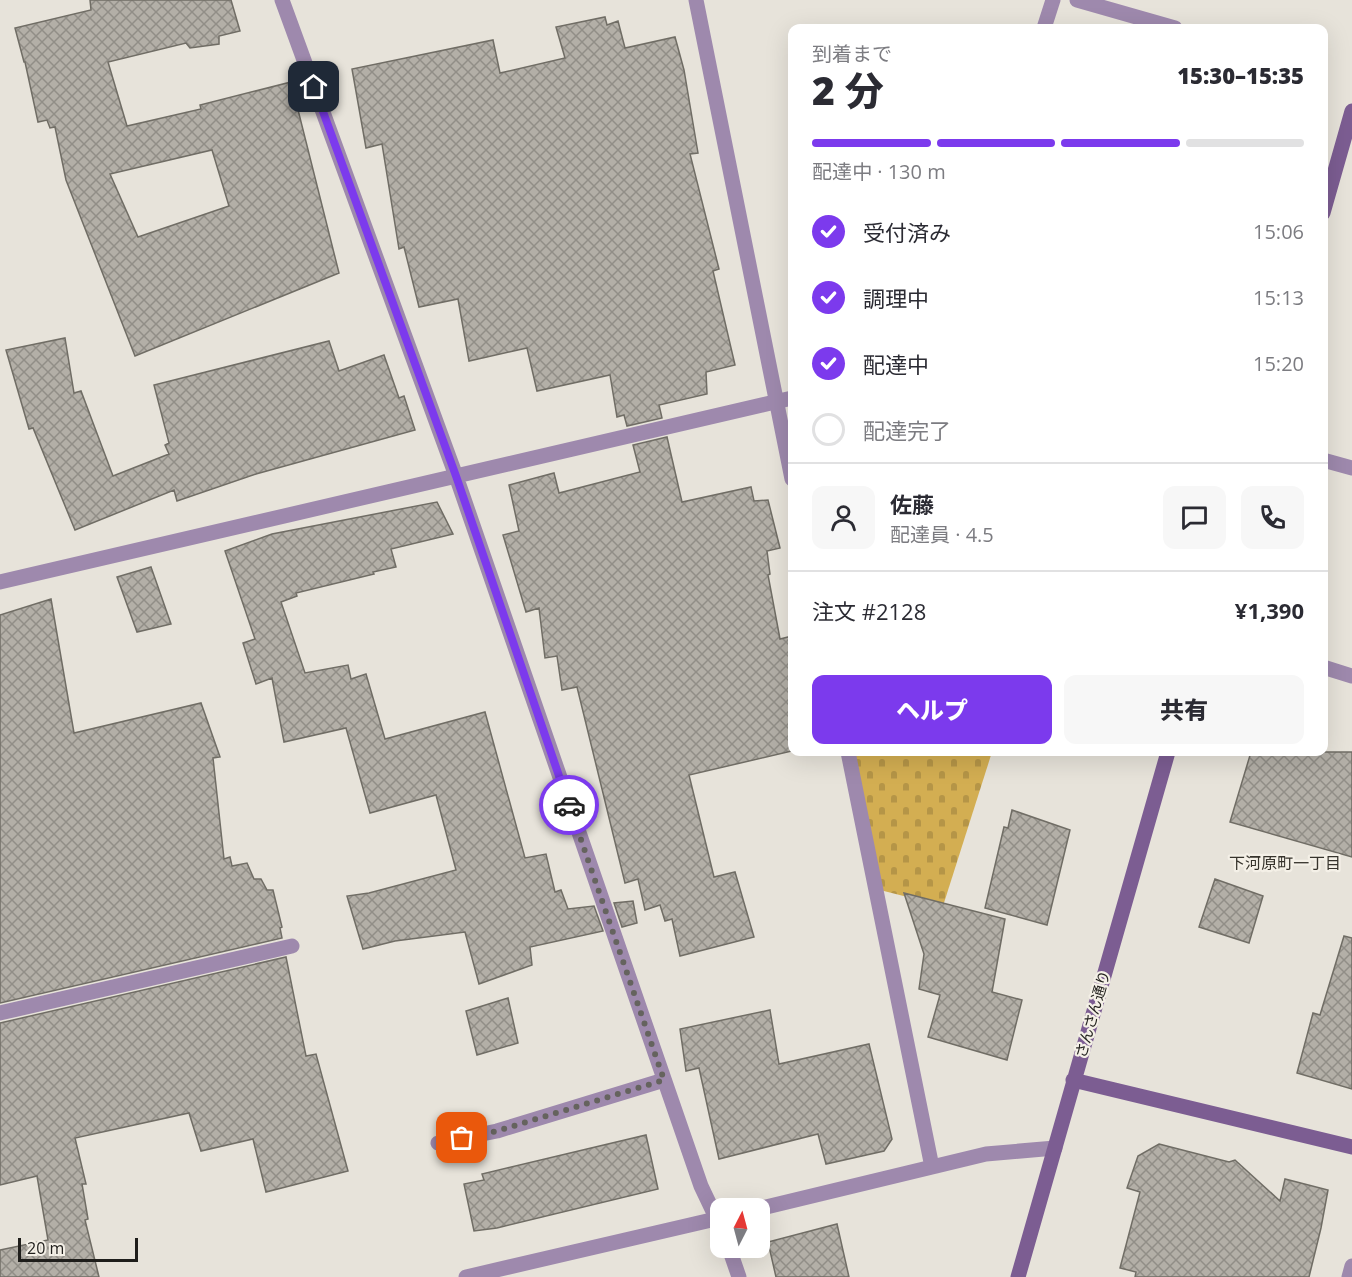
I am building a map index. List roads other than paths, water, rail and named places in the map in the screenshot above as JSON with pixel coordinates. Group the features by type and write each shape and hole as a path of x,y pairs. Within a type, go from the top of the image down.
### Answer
{"main road":[{"path":"1328,195 1352,111"},
{"name":"さんさん通り","path":"1018,1277 1167,756"},
{"path":"1073,1080 1352,1147"}],"street":[{"path":"282,0 456,476 701,1186 710,1204"},
{"path":"696,0 788,460"},
{"path":"1045,24 1053,0"},
{"path":"1077,0 1161,24"},
{"path":"0,582 788,399"},
{"path":"1328,461 1352,468"},
{"path":"1328,669 1352,676"},
{"path":"849,756 932,1167"},
{"path":"0,1013 292,946"},
{"path":"438,1143 497,1131 664,1080"},
{"path":"770,1206 986,1154 1055,1148"},
{"path":"466,1277 494,1274 710,1223"},
{"path":"733,1258 740,1277"},
{"path":"1349,1277 1352,1266"}],"district":[{"name":"下河原町一丁目","path":"1285,863"}]}
